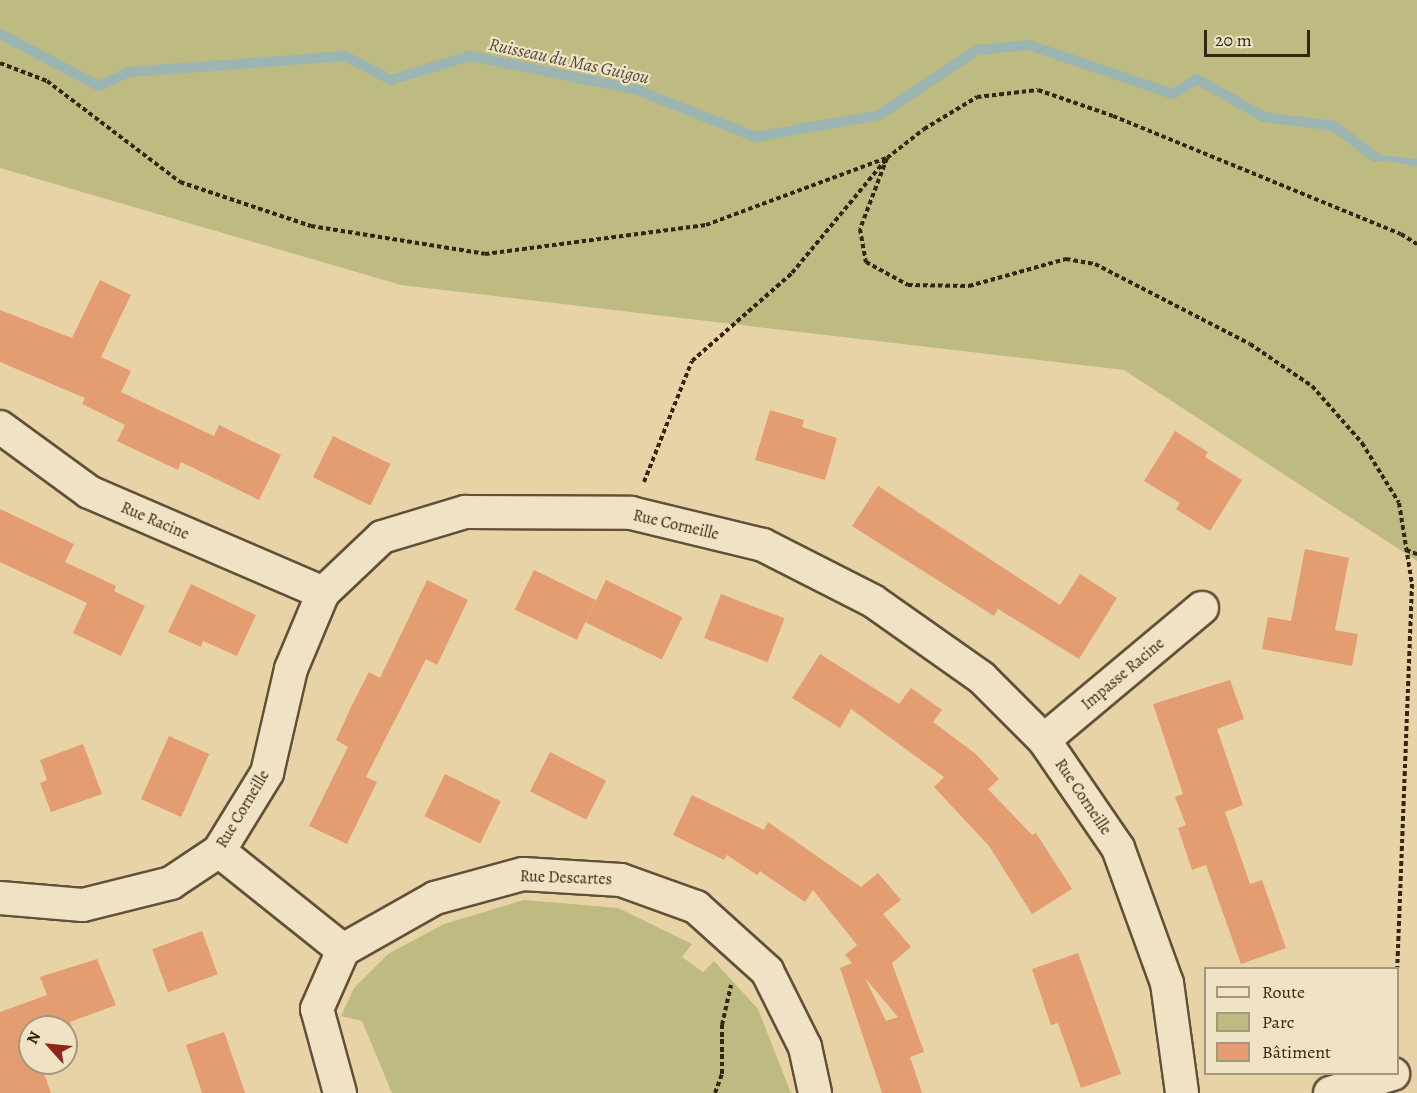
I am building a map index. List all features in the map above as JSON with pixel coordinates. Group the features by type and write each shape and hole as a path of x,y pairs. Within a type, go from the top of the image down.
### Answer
{"street":[{"name":"Rue Racine","path":"0,427 89,492 323,593"},
{"name":"Rue Corneille","path":"0,898 83,905 171,883 219,850 267,773 291,669 323,593 382,537 465,512 631,513 763,545 873,602 982,678 1044,740 1118,848 1167,982 1182,1093"},
{"name":"Impasse Racine","path":"1044,740 1202,608"},
{"path":"219,850 343,950 317,1009 340,1093"},
{"name":"Rue Descartes","path":"343,950 435,898 523,874 621,880 696,907 767,971 805,1047 815,1093"},
{"path":"1330,1093 1390,1075"}],"path":[{"path":"0,63 47,81 180,182 311,226 486,254 706,225 887,158"},
{"path":"631,513 692,361 792,273 887,158 924,129 977,97 1038,90 1113,116 1401,234 1417,244"},
{"path":"887,158 860,229 866,262 908,285 969,286 1066,259 1095,264 1250,344 1312,386 1362,443 1399,503 1412,584 1397,967"},
{"path":"1406,550 1417,554"},
{"path":"715,1093 722,1074 722,1025 728,991 748,955"}],"green space":[{"path":"0,0 1417,0 1417,561 1124,370 401,285 0,168"},
{"path":"524,900 618,908 692,944 682,957 703,972 714,961 758,1009 791,1093 392,1093 362,1021 341,1016 354,988 388,954 444,924"}],"water":[{"path":"1366,143 1380,155 1417,159 1417,167 1389,161 1373,162 1357,149"}],"building":[{"path":"100,280 131,295 101,357 131,371 121,392 214,436 219,425 281,455 259,500 181,462 178,470 117,441 125,425 82,404 85,398 0,362 0,310 72,338"},
{"path":"770,410 804,420 802,427 837,438 825,480 755,460"},
{"path":"1175,431 1208,452 1205,457 1242,480 1210,531 1176,509 1180,503 1144,481"},
{"path":"333,436 391,464 370,505 313,477"},
{"path":"878,486 1060,605 1080,574 1117,598 1079,659 998,609 994,616 852,526"},
{"path":"0,509 74,544 65,562 116,586 114,591 145,606 121,656 73,633 87,603 0,562"},
{"path":"1305,549 1349,558 1335,630 1358,634 1352,666 1262,649 1268,617 1291,621"},
{"path":"534,570 596,600 577,640 515,610"},
{"path":"427,580 468,600 437,665 426,659 366,777 377,782 347,844 309,826 348,747 336,740 352,705 369,672 380,678"},
{"path":"606,580 682,617 662,660 585,622"},
{"path":"191,584 256,615 237,656 203,641 201,647 168,632"},
{"path":"721,594 784,618 768,662 704,638"},
{"path":"820,654 899,704 911,688 942,710 933,722 976,754 999,779 988,789 1032,835 1036,833 1072,889 1032,914 989,846 934,787 944,777 851,709 840,728 792,698"},
{"path":"1230,680 1244,719 1217,729 1243,805 1225,812 1250,884 1262,880 1286,948 1241,964 1206,865 1192,870 1178,828 1186,825 1175,797 1183,794 1153,704"},
{"path":"169,736 209,754 181,817 141,799"},
{"path":"83,744 102,794 51,812 40,783 47,780 40,760"},
{"path":"550,752 606,781 586,820 530,791"},
{"path":"445,774 501,801 480,843 424,816"},
{"path":"692,795 764,830 768,822 861,887 878,873 901,900 883,914 911,947 892,963 924,1052 910,1057 922,1093 882,1093 840,968 852,963 845,955 857,945 813,890 805,902 760,871 757,875 727,855 724,860 673,835","holes":["865,978 898,1017 886,1021"]},
{"path":"202,931 218,974 168,992 152,949"},
{"path":"1078,953 1121,1074 1081,1088 1058,1023 1051,1025 1032,969"},
{"path":"97,959 116,1005 78,1019 78,1015 18,1015 18,1075 45,1075 51,1093 0,1093 0,1012 47,995 40,977"},
{"path":"224,1032 245,1093 202,1093 186,1045"}],"waterway":[{"name":"Ruisseau du Mas Guigou","path":"0,34 99,86 129,72 345,56 391,80 470,56 637,90 756,137 879,115 977,50 1029,45 1173,94 1197,79 1264,117 1334,126 1371,154"}]}
